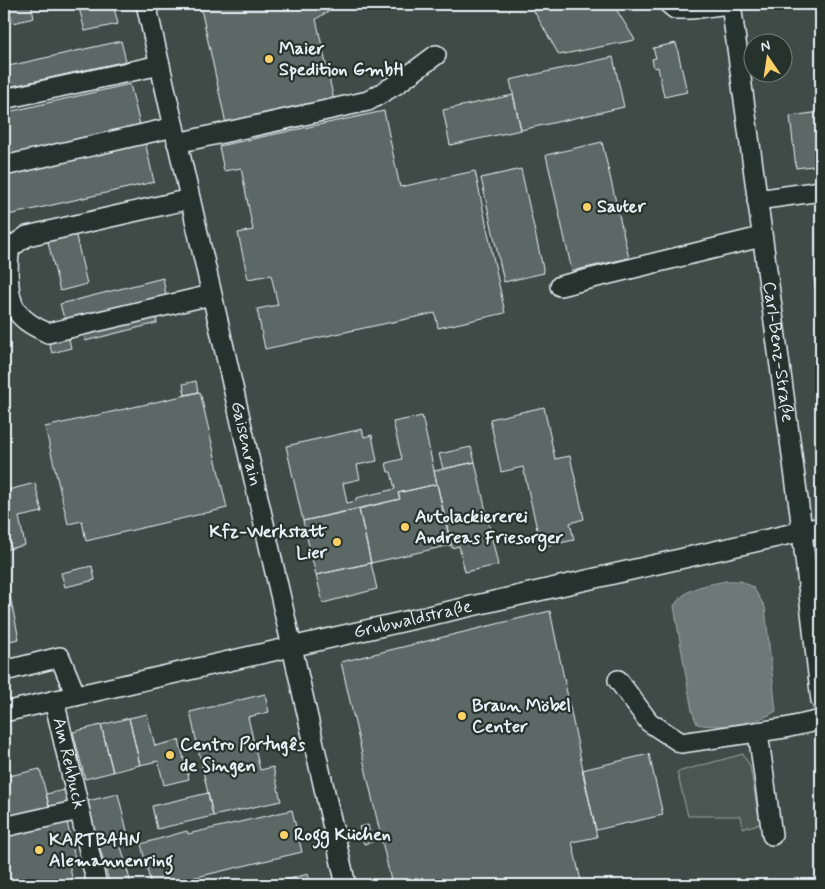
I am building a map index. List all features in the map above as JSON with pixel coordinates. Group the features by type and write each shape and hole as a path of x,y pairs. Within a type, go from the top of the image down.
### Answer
{"street":[{"name":"Gaisenrain","path":"146,4 346,885"},
{"path":"669,4 675,9 729,4"},
{"name":"Carl-Benz-Straße","path":"729,4 801,530 821,702"},
{"path":"4,166 368,101 397,84 436,55"},
{"path":"4,99 160,65"},
{"path":"757,200 821,191"},
{"path":"190,199 27,236 10,248 7,265 12,296 16,310 34,327 48,333 212,295"},
{"path":"560,286 762,236"},
{"name":"Grubwaldstraße","path":"4,712 821,527"},
{"path":"4,671 60,657 76,696"},
{"path":"618,680 649,722 682,743 758,732 821,720"},
{"name":"Am Rehbuck","path":"54,700 97,885"},
{"path":"758,732 772,835"},
{"path":"4,827 79,810"}],"shaded area":[{"path":"4,4 821,4 821,885 4,885"},
{"path":"726,581 741,581 753,587 765,607 776,711 759,719 727,726 697,724 692,711 674,606 679,599 690,591"},
{"path":"743,754 750,766 760,824 743,828 741,816 688,816 677,772"}],"building":[{"path":"8,4 31,4 34,18 13,23"},
{"path":"78,4 113,4 118,24 85,31"},
{"name":"Maier Spedition GmbH","path":"200,4 340,4 316,19 334,100 226,124"},
{"path":"530,4 613,4 635,40 559,55"},
{"path":"121,41 126,61 4,88 4,67"},
{"path":"676,43 687,92 664,97 658,67 654,68 652,59 656,58 653,48"},
{"path":"613,57 624,107 521,130 510,80"},
{"path":"130,84 140,125 4,156 4,113"},
{"path":"513,95 521,130 450,145 443,110"},
{"path":"384,111 400,187 475,171 505,313 438,328 435,313 265,349 257,309 278,305 271,275 248,279 238,233 253,230 241,168 224,171 219,146"},
{"path":"821,112 821,165 796,168 790,116"},
{"path":"145,141 154,182 4,216 4,172"},
{"name":"Sauter","path":"602,142 629,258 572,271 546,155"},
{"path":"521,169 544,273 504,282 481,178"},
{"path":"75,232 87,284 60,291 47,238"},
{"path":"821,277 821,310 818,311 814,278"},
{"path":"163,278 169,312 155,314 157,323 85,341 84,333 67,329 60,304"},
{"path":"68,335 71,348 52,353 48,339"},
{"path":"196,381 198,392 185,395 183,384"},
{"path":"200,392 227,508 86,541 82,521 68,524 45,427"},
{"path":"544,407 555,459 570,456 584,519 570,523 574,540 541,547 523,467 501,472 490,419"},
{"path":"422,416 437,484 398,493 400,499 303,521 286,446 362,429 364,437 372,435 377,461 357,465 360,479 343,483 347,503 356,501 356,498 395,489 391,472 388,472 386,463 402,459 393,422"},
{"path":"471,447 475,462 443,469 439,454"},
{"path":"475,462 498,565 465,572 459,546 452,548 434,471"},
{"path":"35,483 42,512 19,517 25,545 4,550 4,491"},
{"name":"Autolackiererei Andreas Friesorger","path":"437,484 451,545 371,563 359,509 400,499 398,493"},
{"name":"Kfz-Werkstatt Lier","path":"359,509 371,563 316,575 303,521"},
{"path":"371,563 377,589 323,603 316,575"},
{"path":"92,566 95,580 65,587 61,573"},
{"path":"4,567 19,639 4,642"},
{"name":"Braun Möbel Center","path":"550,611 597,837 572,842 582,885 392,885 341,662"},
{"path":"265,694 269,712 248,717 260,770 273,767 281,801 213,816 190,712"},
{"path":"147,714 155,746 179,740 189,779 164,785 158,761 140,765 129,718"},
{"path":"129,718 140,765 113,772 101,725"},
{"path":"101,725 113,772 85,779 73,732"},
{"path":"649,754 663,815 596,830 582,770"},
{"path":"7,767 9,776 40,769 50,810 4,821 4,768"},
{"path":"65,790 69,805 50,810 46,794"},
{"path":"208,793 213,816 157,829 152,806"},
{"path":"118,794 128,835 93,843 83,802"},
{"path":"292,810 302,852 163,885 151,885 141,844 187,831 188,834"},
{"name":"KARTBAHN Alemannenring","path":"67,822 76,863 69,865 74,885 4,885 4,837"},
{"path":"368,825 372,842 364,844 359,827"},
{"path":"119,839 131,884 110,885 99,845"},
{"path":"308,874 311,885 283,885 282,881"}],"place":[{"name":"Maier Spedition GmbH","path":"269,59"},
{"name":"Sauter","path":"587,207"},
{"name":"Autolackiererei Andreas Friesorger","path":"405,527"},
{"name":"Kfz-Werkstatt Lier","path":"337,542"},
{"name":"Braun Möbel Center","path":"462,716"},
{"name":"Centro Portugês de Singen","path":"170,755"},
{"name":"Rogg Küchen","path":"284,835"},
{"name":"KARTBAHN Alemannenring","path":"39,850"}]}
